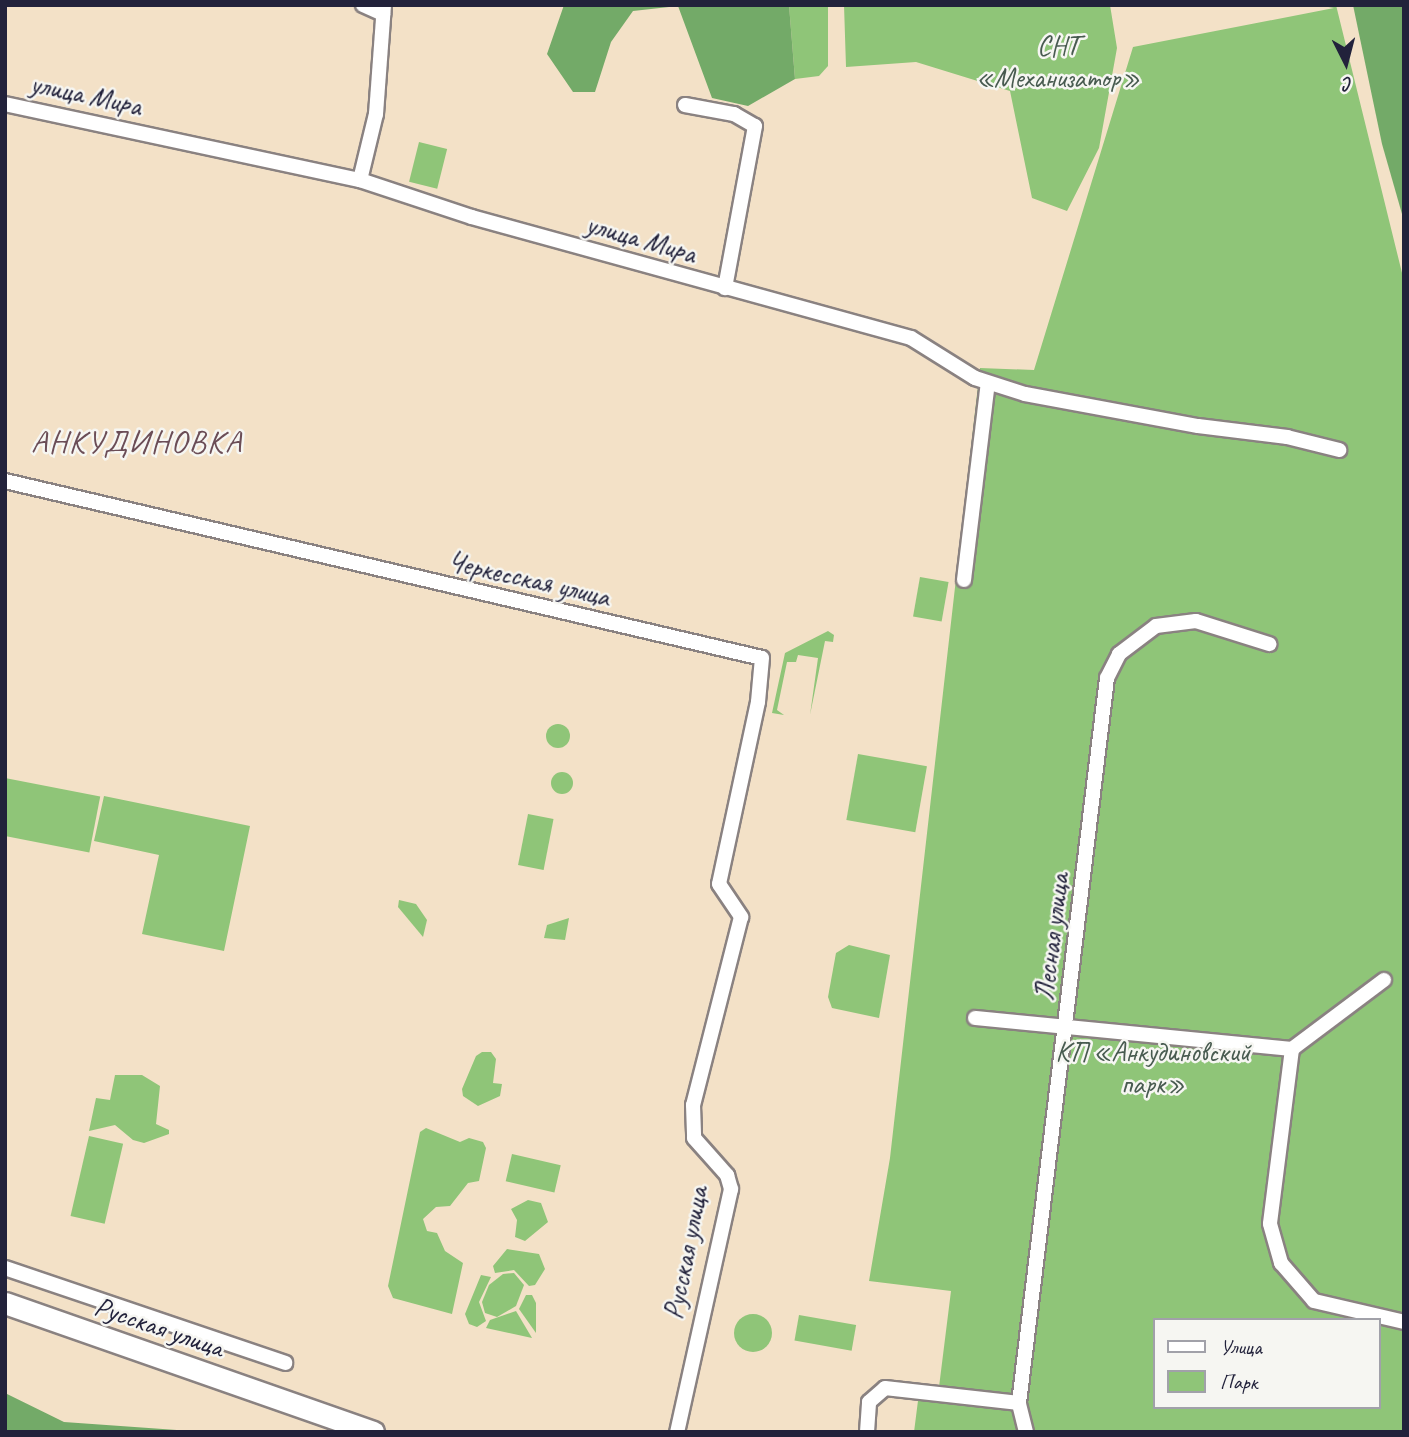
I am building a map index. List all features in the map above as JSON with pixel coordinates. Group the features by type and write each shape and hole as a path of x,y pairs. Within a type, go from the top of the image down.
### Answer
{"street":[{"path":"360,180 376,114 384,10 363,5"},
{"name":"улица Мира","path":"5,104 360,180 726,288 911,338 988,383 1339,450"},
{"path":"685,106 734,114 755,126 726,288"},
{"path":"964,580 988,383"},
{"name":"Черкесская улица","path":"5,481 762,659 719,884 741,917 737,934"},
{"name":"Лесная улица","path":"1026,1432 1019,1403 1107,678 1119,654 1156,626 1196,621 1269,644"},
{"name":"Русская улица","path":"677,1432 730,1196 727,1175 694,1138 693,1105 737,934"},
{"path":"975,1018 1292,1049 1384,980"},
{"path":"1292,1049 1270,1224 1281,1263 1314,1301 1404,1322"},
{"path":"5,1268 285,1363"},
{"name":"Русская улица","path":"5,1303 373,1432"},
{"path":"867,1432 869,1402 885,1388 1019,1403"}],"green space":[{"path":"564,5 789,5 795,79 748,106 712,98 678,6 633,11 611,42 595,92 573,92 547,54"},
{"path":"789,5 828,5 828,66 819,76 795,79"},
{"name":"СНТ «Механизатор»","path":"844,5 1110,5 1117,48 1099,148 1067,211 1032,198 1010,91 916,62 846,67"},
{"name":"КП «Анкудиновский парк»","path":"1317,5 1336,5 1404,281 1404,1432 914,1432 920,1385 939,1387 951,1291 869,1281 890,1158 980,368 1034,370 1133,47 1334,8"},
{"path":"1353,5 1404,5 1404,221 1382,144"},
{"path":"419,142 447,149 437,189 409,182"},
{"path":"920,577 949,582 942,621 913,616"},
{"path":"828,631 834,635 833,642 825,641 810,715 818,658 798,655 796,662 787,662 777,710 784,715 772,713 785,653"},
{"path":"558,724 567,727 570,736 567,745 558,748 549,745 546,736 549,727"},
{"path":"858,754 927,766 915,832 846,820"},
{"path":"562,772 570,775 573,783 570,791 562,794 554,791 551,783 554,775"},
{"path":"5,778 100,797 89,852 5,836"},
{"path":"104,796 250,826 224,951 142,934 159,855 94,841"},
{"path":"528,814 554,819 544,870 518,865"},
{"path":"399,900 416,904 427,920 423,937 398,907"},
{"path":"569,918 565,940 544,938 547,925"},
{"path":"849,945 890,955 879,1018 832,1008 828,997 836,953"},
{"path":"482,1052 491,1052 496,1059 493,1083 502,1084 500,1096 478,1106 463,1096 462,1089 476,1056"},
{"path":"115,1075 142,1075 160,1086 156,1124 169,1130 169,1134 144,1143 133,1140 115,1125 89,1131 96,1098 110,1100"},
{"path":"426,1128 460,1142 469,1138 483,1142 486,1148 479,1181 468,1183 450,1206 436,1207 423,1219 427,1231 437,1233 445,1251 463,1263 452,1314 393,1298 388,1286 420,1132"},
{"path":"89,1136 123,1144 105,1224 71,1216"},
{"path":"512,1154 561,1165 554,1193 506,1181"},
{"path":"528,1200 541,1203 548,1222 525,1241 515,1237 517,1220 511,1209"},
{"path":"507,1249 539,1254 545,1269 535,1285 529,1286 514,1270 495,1273 493,1266"},
{"path":"514,1273 524,1285 516,1306 497,1317 485,1313 482,1302 489,1285 503,1274"},
{"path":"481,1275 491,1277 479,1302 486,1321 477,1327 469,1324 465,1314"},
{"path":"526,1295 532,1295 536,1303 536,1333 519,1309"},
{"path":"516,1311 532,1338 486,1328 490,1320"},
{"path":"753,1314 766,1320 772,1333 766,1346 753,1352 740,1346 734,1333 740,1320"},
{"path":"799,1315 856,1325 852,1351 794,1341"},
{"path":"5,1393 64,1422 205,1432 5,1432"}],"district":[{"name":"АНКУДИНОВКА","path":"137,442"}]}
